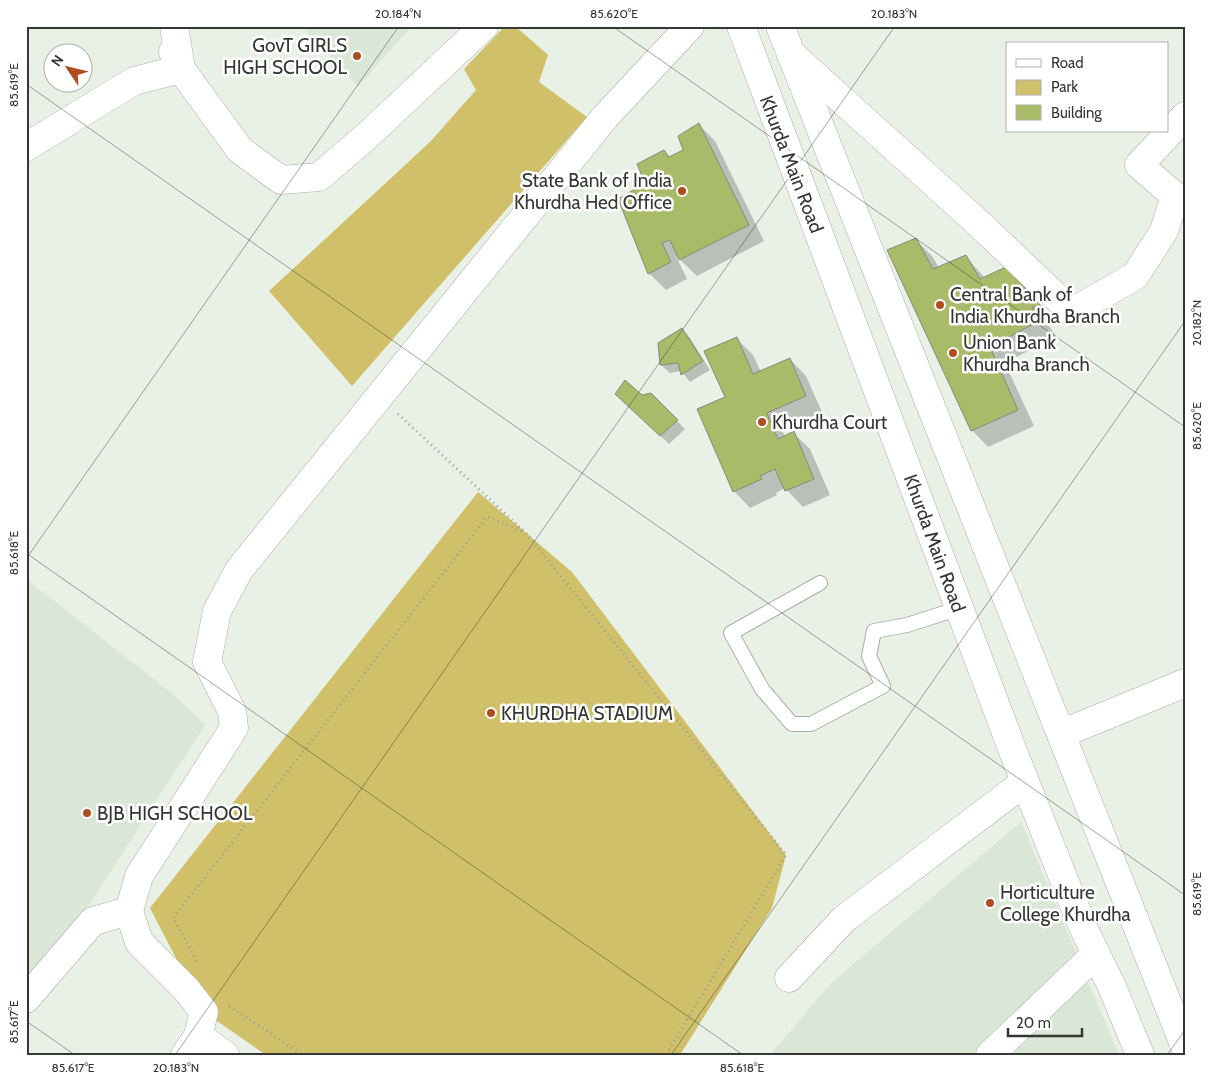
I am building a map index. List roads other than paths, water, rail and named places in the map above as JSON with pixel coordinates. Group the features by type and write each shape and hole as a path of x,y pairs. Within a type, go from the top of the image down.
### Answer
{"street":[{"path":"160,26 182,69 240,150 281,180 319,177 368,135 484,26"},
{"path":"174,26 182,69"},
{"path":"225,1055 192,1046 204,1012 186,989 139,942 129,911 139,876 234,728 232,711 207,662 217,611 239,570 606,116 690,26"},
{"name":"Khurda Main Road","path":"741,26 1025,782 1082,925 1113,989 1140,1055"},
{"name":"Khurda Main Road","path":"780,26 1185,1047"},
{"path":"791,54 1072,312 1135,276 1164,231 1180,198 1139,165 1185,116"},
{"path":"26,147 134,81 182,69"},
{"path":"1060,734 1185,683"},
{"path":"789,978 844,919 1025,782"},
{"path":"26,999 93,921 129,911"},
{"path":"990,1055 1096,954"}],"lane":[{"path":"820,583 731,633 762,688 792,724 810,724 883,686 869,656 874,631 907,625 960,608"}],"place":[{"name":"GovT GIRLS HIGH SCHOOL","path":"357,56"},
{"name":"State Bank of India Khurdha Hed Office","path":"682,191"},
{"name":"Central Bank of India Khurdha Branch","path":"940,305"},
{"name":"Union Bank Khurdha Branch","path":"953,353"},
{"name":"Khurdha Court","path":"762,422"},
{"name":"KHURDHA STADIUM","path":"491,713"},
{"name":"BJB HIGH SCHOOL","path":"87,813"},
{"name":"Horticulture College Khurdha","path":"990,903"}]}
